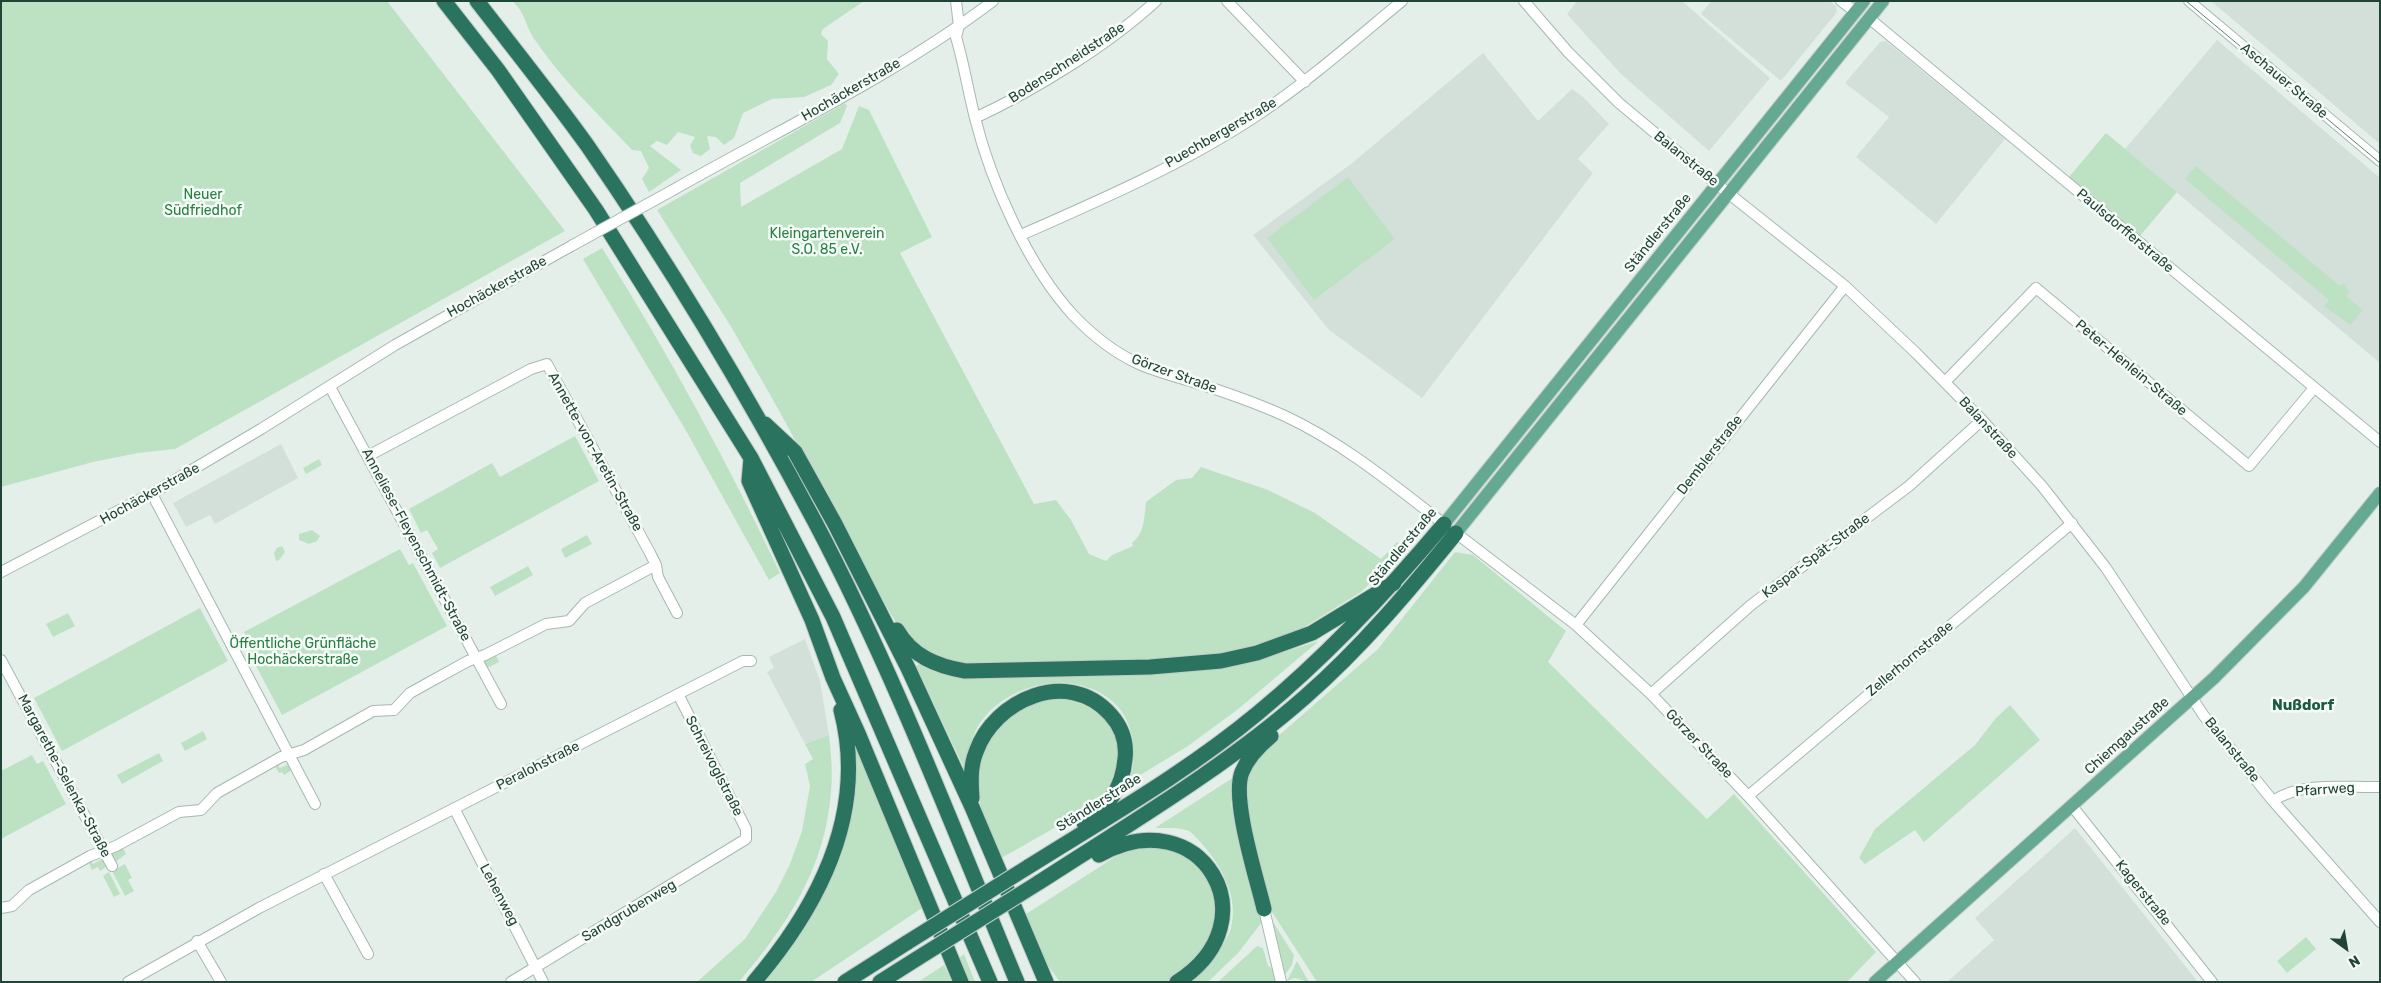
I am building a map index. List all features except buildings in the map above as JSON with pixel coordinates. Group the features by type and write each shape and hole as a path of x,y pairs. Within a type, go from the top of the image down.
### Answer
{"highway":[{"path":"444,1 498,70 596,210 657,304 751,458 833,618 990,982"},
{"path":"477,1 587,145 682,291 754,412 816,524 873,643 1017,982"},
{"path":"754,412 795,452 861,574 912,677 972,807 1046,982"},
{"path":"751,458 749,482 812,620 833,678 858,733 961,982"},
{"name":"Ständlerstraße","path":"845,982 1188,765 1258,714 1335,645 1394,583 1444,524"},
{"path":"880,982 1193,783 1304,698 1372,634 1456,533"},
{"path":"861,574 871,586 905,643 920,656 946,668 964,672 1150,666 1221,661 1257,653 1312,633 1394,583"},
{"path":"754,982 774,958 800,921 823,879 840,837 848,795 849,759 845,725 833,678"},
{"path":"972,807 971,776 975,753 994,721 1023,699 1042,693 1057,691 1086,697 1100,705 1116,721 1122,731 1126,750 1124,770 1113,798 1064,839 1056,850"},
{"path":"1264,909 1239,796 1241,774 1250,757 1261,745 1298,712 1304,698"},
{"path":"1043,880 1066,873 1114,847 1150,839 1170,841 1187,848 1203,860 1220,886 1222,921 1217,938 1205,958 1177,982"},
{"path":"1038,962 1052,982"}],"main road":[{"name":"Ständlerstraße","path":"1444,524 1864,1"},
{"path":"1456,533 1884,1"},
{"name":"Chiemgaustraße","path":"1875,982 2191,699 2304,588 2380,493"}],"street":[{"name":"Görzer Straße","path":"956,1 959,26 956,37 975,118 1000,191 1041,272 1064,304 1093,334 1111,348 1140,365 1217,390 1286,417 1347,452 1444,524"},
{"name":"Hochäckerstraße","path":"1,572 152,494 330,387 416,332 871,80 959,26 992,1"},
{"name":"Bodenschneidstraße","path":"975,118 1036,86 1078,59 1116,33 1156,1"},
{"path":"1227,1 1305,82"},
{"name":"Puechbergerstraße","path":"1021,235 1126,187 1260,113 1305,82 1402,1"},
{"name":"Balanstraße","path":"1524,1 1568,52 1612,96 1717,185 1845,286 1982,420 2072,523 2106,568 2191,699 2273,802 2380,922"},
{"path":"1841,1 1856,12"},
{"name":"Aschauer Straße","path":"2189,1 2380,161"},
{"name":"Paulsdorfferstraße","path":"1870,19 2380,442"},
{"name":"Demblerstraße","path":"1576,625 1845,286"},
{"name":"Peter-Henlein-Straße","path":"1945,382 2036,288 2249,466 2314,388"},
{"name":"Annette-von-Aretin-Straße","path":"368,456 531,369 547,364 656,565 658,577 677,613"},
{"name":"Anneliese-Fleyenschmidt-Straße","path":"330,387 501,704"},
{"name":"Kaspar-Spät-Straße","path":"1651,694 1751,606 1909,486 1982,420"},
{"path":"152,494 316,804"},
{"name":"Zellerhornstraße","path":"1748,796 2072,523"},
{"name":"Görzer Straße","path":"1456,533 1576,625 1651,694 1748,796 1915,982"},
{"path":"1,908 12,906 29,890 90,856 104,851 179,812 201,810 217,793 372,712 394,710 410,693 468,661 477,659 546,624 569,621 585,603 656,565"},
{"name":"Margarethe-Selenka-Straße","path":"1,660 112,866"},
{"name":"Peralohstraße","path":"128,982 197,941 324,874 743,661 751,661"},
{"name":"Schreivoglstraße","path":"678,694 746,829 746,839"},
{"name":"Pfarrweg","path":"2273,802 2284,794 2312,788 2380,787"},
{"name":"Kagerstraße","path":"2072,806 2212,982"},
{"name":"Lehenweg","path":"454,808 543,982"},
{"name":"Sandgrubenweg","path":"511,982 746,839"},
{"path":"324,874 368,954"},
{"path":"1264,909 1281,982"},
{"path":"197,941 221,982"}],"shaded area":[{"path":"1577,1 1682,1 1770,78 1709,151 1621,74 1567,14"},
{"path":"1711,1 1830,1 1836,6 1837,12 1781,81 1701,14"},
{"path":"2211,1 2380,1 2380,144 2327,99"},
{"path":"2217,40 2380,178 2380,363 2125,149"},
{"path":"1886,41 2005,139 1936,224 1856,157 1889,117 1845,83 1880,42"},
{"path":"1483,53 1538,121 1572,89 1583,97 1609,124 1578,159 1593,173 1422,398 1329,330 1253,235 1351,164"},
{"path":"281,444 298,478 215,524 210,515 186,527 173,503"},
{"path":"805,639 820,681 829,735 805,744 767,672 774,668 769,657"},
{"path":"2075,828 2198,982 1947,982 1994,940 1975,918"}],"green space":[{"name":"Neuer Südfriedhof","path":"1,1 387,1 565,231 175,449 138,453 93,462 1,487"},
{"path":"512,1 864,1 823,29 821,34 828,41 827,59 839,74 831,85 804,97 772,99 743,113 734,138 724,145 716,137 707,136 710,149 701,156 693,153 690,146 695,137 678,132 667,145 657,141 650,146 681,170 649,192 642,179 649,168 641,151 632,150 569,83 535,40 523,15"},
{"name":"Kleingartenverein S.O. 85 e.V.","path":"845,103 847,106 840,123 740,183 741,207 842,149 859,106 869,110 932,237 900,253 1034,504 1056,500 1071,520 1089,554 1106,561 1112,555 1133,546 1132,543 1142,529 1146,502 1176,480 1192,478 1201,467 1268,490 1315,513 1381,559 1397,542 1405,549 1361,592 1288,637 1220,655 1145,660 952,664 922,650 897,624 889,611 730,325 657,210"},
{"path":"2106,133 2177,192 2140,236 2069,177"},
{"path":"2196,166 2340,286 2344,283 2347,286 2346,288 2350,291 2346,296 2363,310 2350,325 2324,306 2329,300 2185,179"},
{"path":"1348,177 1395,239 1314,300 1267,238"},
{"path":"602,248 673,367 739,490 780,573 769,580 685,429 583,259"},
{"path":"575,436 599,481 440,568 432,553 438,549 427,530 421,533 409,509 492,463 500,477"},
{"path":"319,459 322,465 306,474 303,468"},
{"path":"312,530 320,536 317,541 309,544 299,540 299,534"},
{"path":"587,535 592,544 565,558 561,549"},
{"path":"282,546 285,552 276,561 274,553 277,548"},
{"name":"Öffentliche Grünfläche Hochäckerstraße","path":"400,549 409,565 413,563 447,626 282,715 248,651 253,648 244,632"},
{"path":"1455,552 1473,555 1566,631 1548,662 1707,819 1734,794 1876,952 1847,982 1317,982 1272,912 1246,810 1247,781 1251,766 1261,751 1378,649"},
{"path":"528,566 533,575 495,596 490,587"},
{"name":"Öffentliche Grünfläche Hochäckerstraße","path":"200,608 228,661 62,751 34,698"},
{"path":"68,613 75,626 53,637 46,624"},
{"path":"1319,641 1237,710 1188,746 1132,780 1133,743 1130,728 1119,708 1104,695 1086,687 1067,683 1027,688 993,708 974,733 965,770 916,666 919,664 933,671 948,675 979,679 1215,669 1259,660"},
{"path":"496,655 499,662 487,668 483,662"},
{"path":"1055,698 1079,703 1093,709 1106,719 1115,733 1119,749 1116,774 1109,788 1089,806 1000,859 985,821 978,791 977,781 980,758 992,736 1009,718 1032,704"},
{"path":"2010,705 2040,740 1924,842 1915,830 1865,864 1859,858 1875,829 1975,745 1996,718"},
{"path":"203,731 207,739 185,751 181,743"},
{"path":"829,735 832,778 827,820 821,846 801,895 773,939 739,982 697,982 745,939 776,892 790,864 802,831 810,786 805,764 813,759 805,744"},
{"path":"858,748 925,906 811,982 763,982 796,938 825,890 837,864 846,838 852,811 856,780 855,749"},
{"path":"159,753 163,761 122,784 117,775"},
{"path":"32,755 37,764 43,761 66,804 1,839 1,771"},
{"path":"289,764 292,770 284,775 282,772 279,773 275,766 278,765 280,768"},
{"path":"1234,777 1231,804 1250,886 1262,922 1238,953 1208,982 1188,982 1213,958 1228,935 1233,917 1231,894 1217,863 1193,834 1181,829 1155,828"},
{"path":"122,847 126,854 115,862 111,854"},
{"path":"1147,847 1163,848 1189,857 1204,872 1215,899 1215,920 1212,934 1200,952 1182,971 1166,982 1060,982 1044,960 1026,914 1115,857 1128,851"},
{"path":"102,859 106,867 100,871 98,867 92,870 89,863 91,861 93,864"},
{"path":"125,864 132,878 128,880 134,891 125,896 112,871"},
{"path":"109,872 120,894 114,897 103,876"},
{"path":"1273,922 1294,955 1292,965 1285,975"},
{"path":"2306,937 2316,949 2287,973 2277,961"},
{"path":"1257,946 1263,948 1268,966 1275,970 1277,982 1218,982"},
{"path":"964,954 975,982 969,982 959,958"},
{"path":"1297,961 1309,982 1295,978 1287,981"},
{"path":"944,965 952,982 918,982"}],"tram line":[{"path":"2186,1 2380,163"}],"district":[{"name":"Nußdorf","path":"2303,706"}]}
